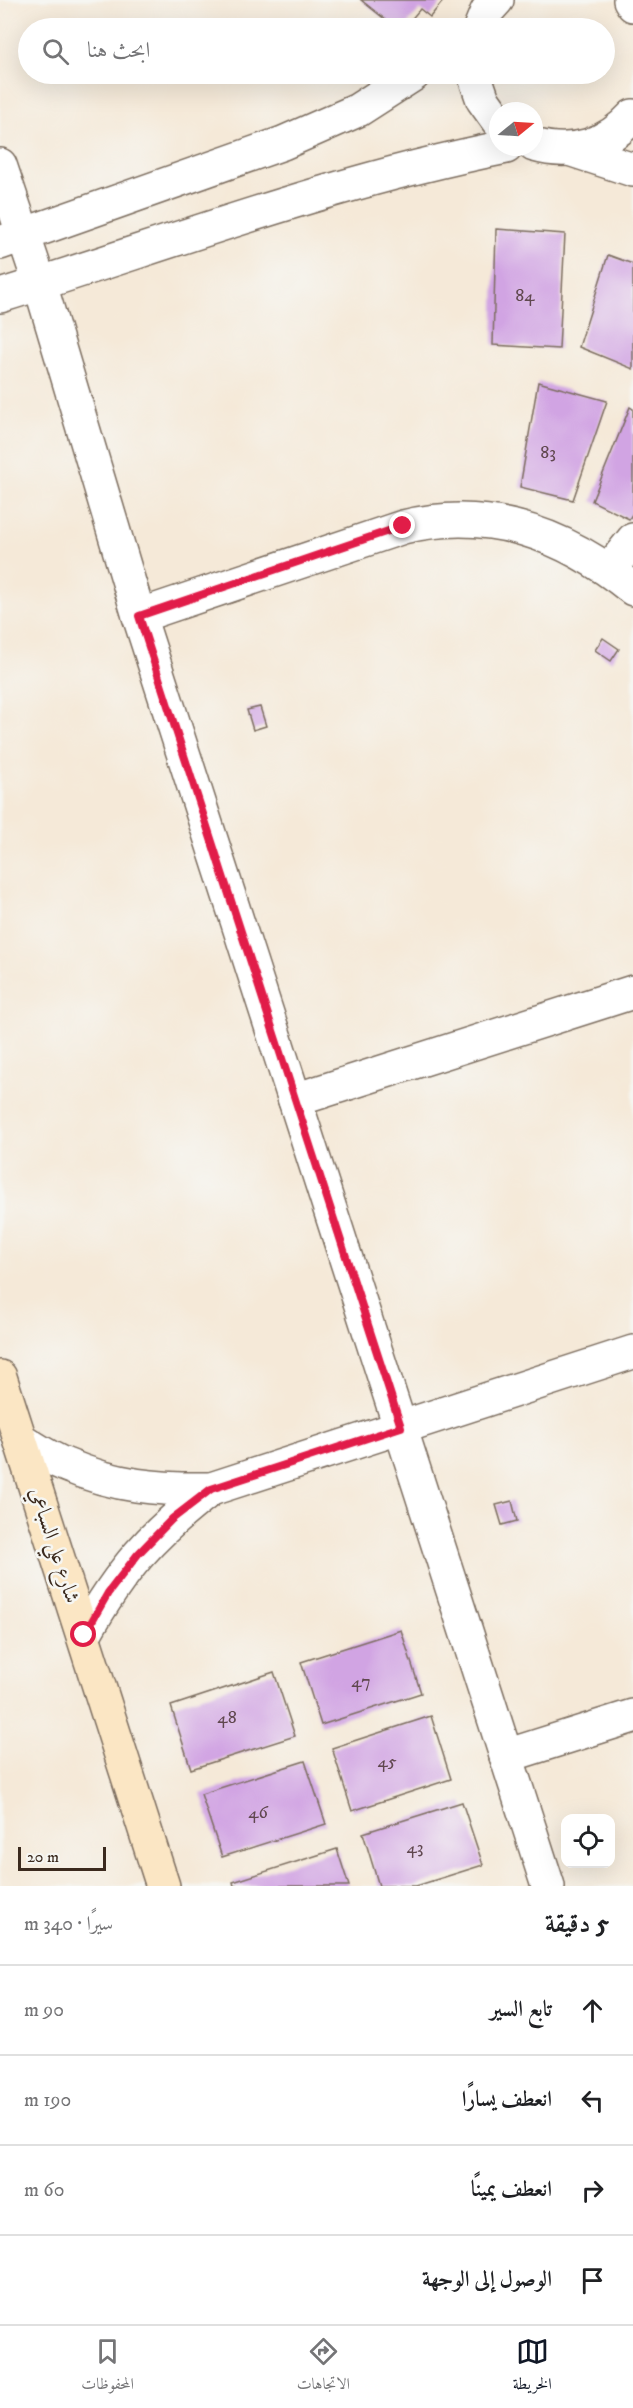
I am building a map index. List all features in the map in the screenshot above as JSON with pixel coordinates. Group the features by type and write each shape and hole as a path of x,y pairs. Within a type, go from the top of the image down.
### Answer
{"street":[{"path":"630,0 633,5"},
{"path":"11,240 283,143 358,110 398,84"},
{"path":"477,84 483,100 489,108"},
{"path":"543,148 572,150 598,144 621,130 633,116"},
{"path":"0,296 346,185 489,150"},
{"path":"572,150 633,170"},
{"path":"0,165 11,240 40,284 139,616 548,1886"},
{"path":"139,616 403,526 432,520 495,522 534,532 574,548 621,579 633,540"},
{"path":"295,1100 633,992"},
{"path":"21,1440 65,1465 112,1481 161,1490 211,1489 633,1352"},
{"name":"شارع علي السباعي","path":"0,1377 163,1886"},
{"path":"84,1635 108,1593 138,1554 172,1519 211,1489"},
{"path":"507,1756 633,1716"}],"building":[{"path":"361,0 444,0 430,17 420,9 412,18 384,18"},
{"path":"496,229 565,234 559,349 493,345"},
{"path":"608,255 633,264 633,369 579,347"},
{"path":"538,382 607,401 573,500 520,487"},
{"path":"630,407 633,409 633,513 629,519 592,501"},
{"path":"603,638 619,649 611,661 595,650"},
{"path":"260,707 266,726 253,730 247,710"},
{"path":"512,1501 517,1521 502,1525 496,1505"},
{"path":"401,1630 421,1693 321,1725 301,1662"},
{"path":"274,1672 295,1736 191,1769 171,1706"},
{"path":"431,1716 451,1779 352,1811 332,1748"},
{"path":"305,1761 326,1824 222,1857 201,1794"},
{"path":"462,1802 483,1865 416,1886 379,1886 363,1833"},
{"path":"337,1849 349,1886 234,1886 233,1882"}],"route":[{"path":"84,1635 108,1593 138,1554 172,1519 211,1489 401,1427 139,616 403,526"}]}
